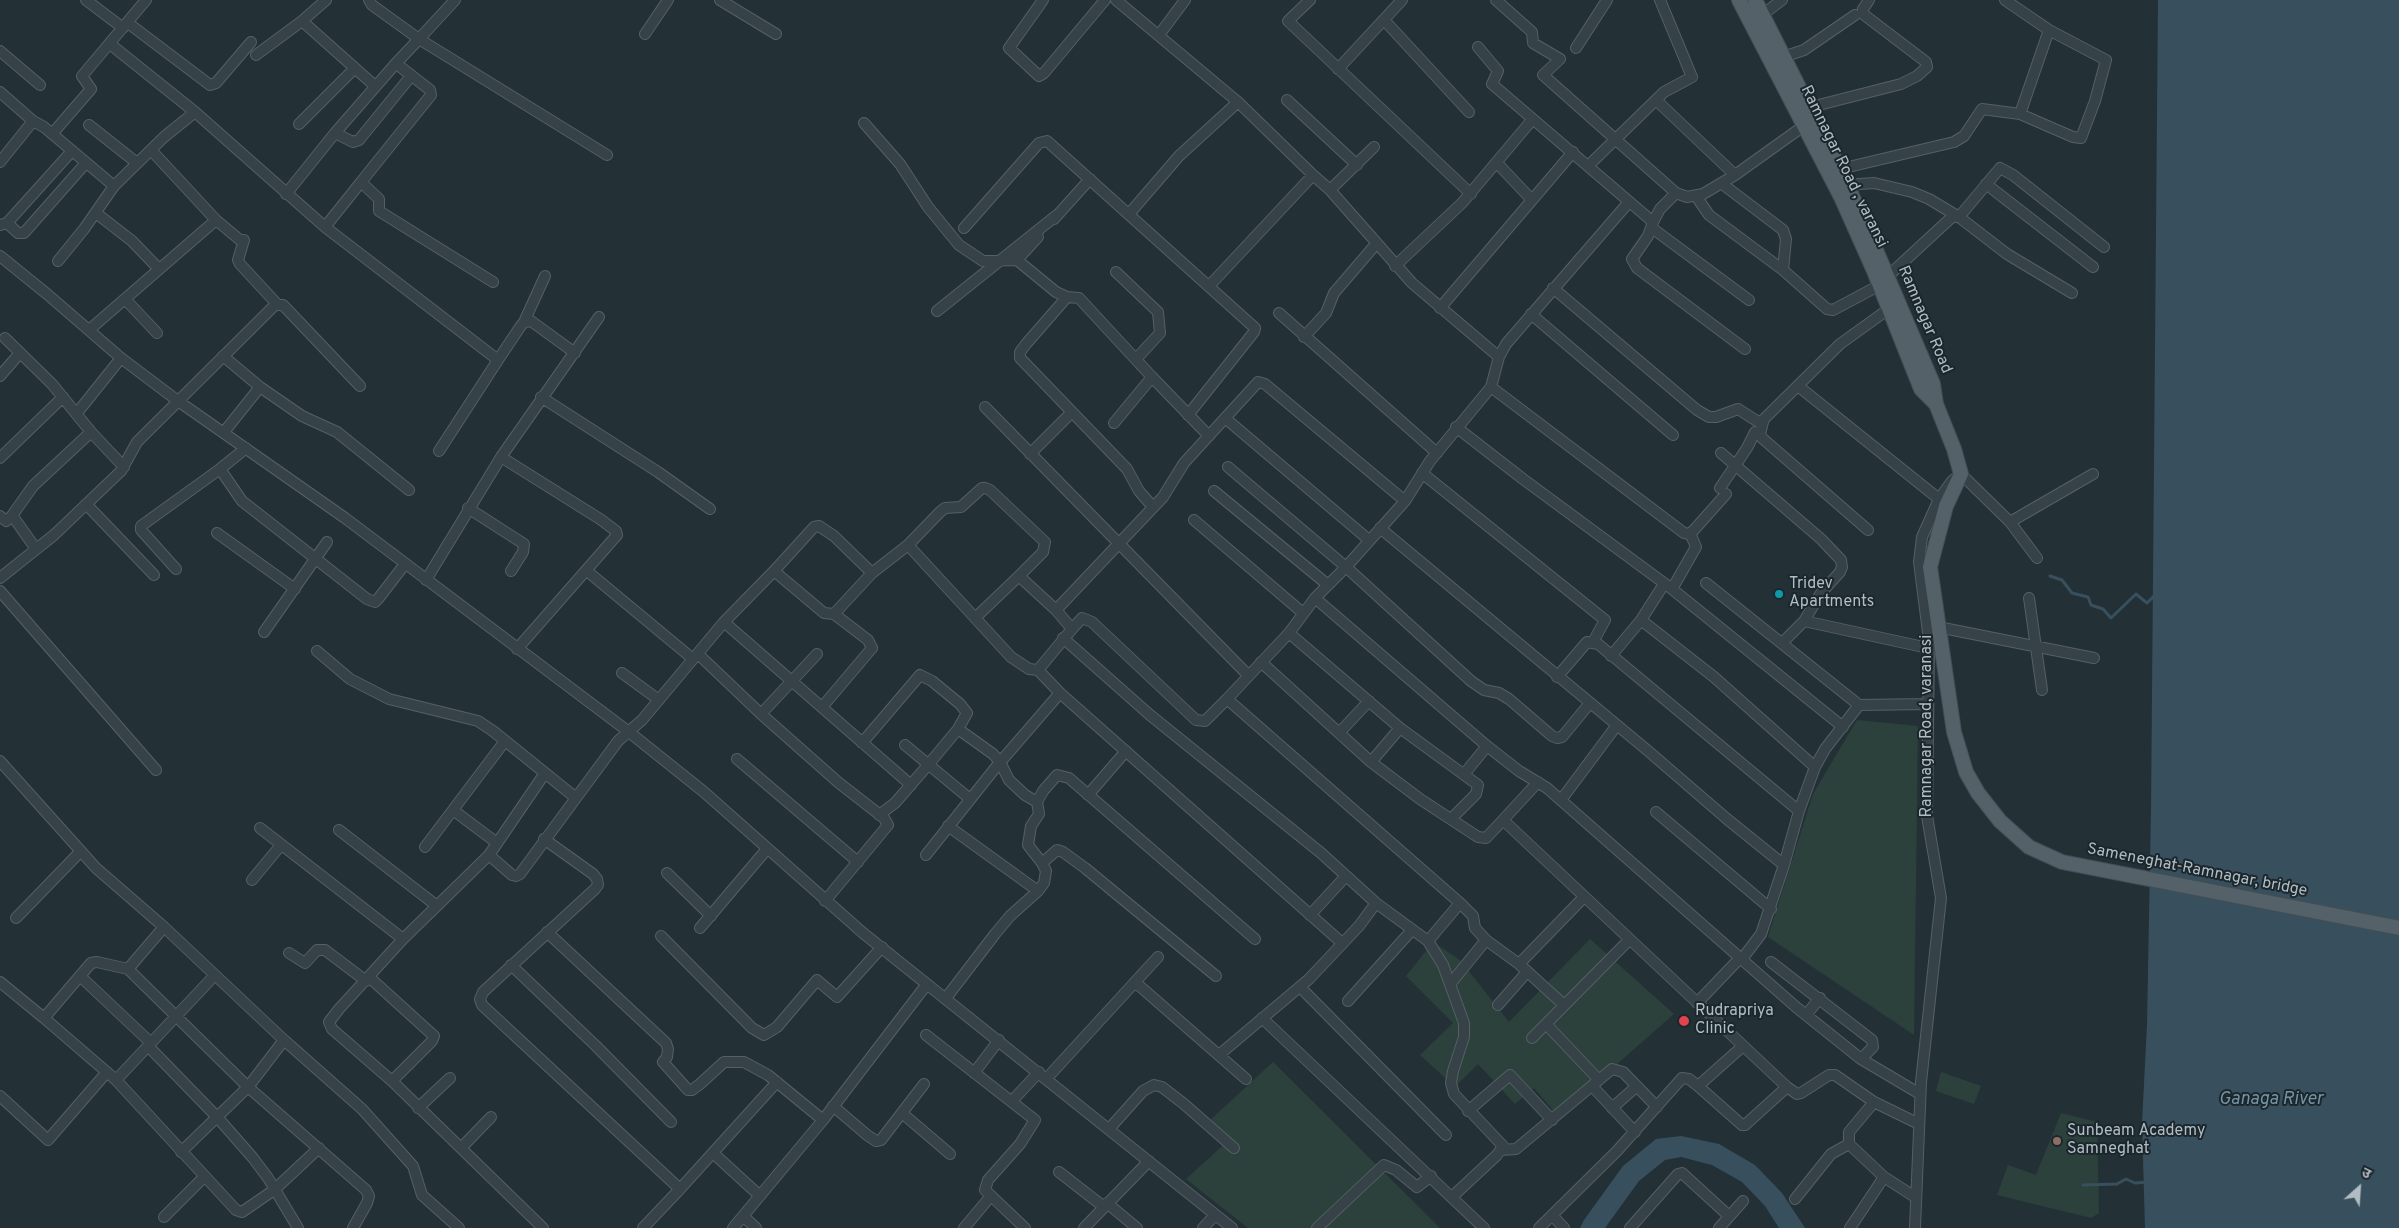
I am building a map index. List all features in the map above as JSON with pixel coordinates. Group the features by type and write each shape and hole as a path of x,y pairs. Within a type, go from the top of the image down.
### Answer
{"main road":[{"name":"Ramnagar Road , varansi","path":"1739,0 1884,281 1890,308 1921,389 1936,404"},
{"name":"Ramnagar Road","path":"1755,0 1807,108 1840,170 1884,281 1933,384 1936,404 1950,436 1961,474"},
{"path":"1938,627 1930,567 1946,506 1961,474"},
{"name":"Sameneghat-Ramnagar, bridge","path":"1938,627 1954,732 1966,772 1978,793 2000,821 2029,847 2062,862 2399,928"}],"street":[{"path":"86,0 126,25 210,85 216,83 251,42"},
{"path":"52,134 89,92 90,86 84,81 82,76 146,0"},
{"path":"256,55 302,21 326,0"},
{"path":"369,0 372,5 419,39 607,155"},
{"path":"286,194 375,86 455,0"},
{"path":"645,34 668,0"},
{"path":"720,0 776,34"},
{"path":"1043,0 1009,48 1039,76 1044,73 1105,0"},
{"path":"1116,0 1263,123 1330,190 1395,266 1440,308 1499,357"},
{"path":"1159,35 1185,0"},
{"path":"1310,0 1288,21 1471,194"},
{"path":"1338,69 1402,0"},
{"path":"1496,0 1532,32 1533,43 1560,59 1543,75 1676,193 1687,197 1696,196 1721,183 1805,125"},
{"path":"1576,48 1607,0"},
{"path":"1588,166 1664,92 1692,77 1660,0"},
{"path":"1762,15 1782,0"},
{"path":"1807,108 1900,84 1917,76 1927,67 1926,62 1863,14 1863,9 1869,0"},
{"path":"1840,170 1954,142 1964,136 1982,109 2020,114 2080,139 2095,102 2106,60 2049,30 2005,0"},
{"path":"1783,57 1804,50 1855,15"},
{"path":"1385,20 1469,112"},
{"path":"302,21 375,86"},
{"path":"2020,114 2049,30"},
{"path":"110,44 195,112 324,227 498,360"},
{"path":"1478,47 1498,71 1492,84 1588,166 1653,225 1749,300"},
{"path":"0,51 40,85"},
{"path":"324,227 431,95 430,90 411,76 397,62"},
{"path":"299,124 354,69"},
{"path":"335,133 353,142 359,140 411,76"},
{"path":"0,92 114,186"},
{"path":"1286,100 1357,165"},
{"path":"1656,100 1735,175"},
{"path":"1129,214 1179,156 1238,102"},
{"path":"58,261 96,213 114,186 164,137 195,112"},
{"path":"1395,266 1471,194 1532,120"},
{"path":"0,162 33,121"},
{"path":"864,123 900,164 928,207 959,245 983,261 1017,260 1056,292 1067,297 1078,298 1209,436"},
{"path":"89,125 137,163"},
{"path":"964,228 1039,143 1047,141 1253,324 1254,332 1188,415"},
{"path":"1330,190 1374,147"},
{"path":"151,150 216,220 240,240 244,240 238,260 240,264 276,304 283,305 360,386"},
{"path":"72,152 3,224 18,233 24,233 85,164"},
{"path":"1440,308 1572,152"},
{"path":"1497,163 1532,200"},
{"path":"1959,217 2000,168 2006,170 2104,247"},
{"path":"1210,285 1313,175"},
{"path":"1017,260 1090,179"},
{"path":"361,182 379,199 379,210 493,282"},
{"path":"1721,183 1783,230 1786,240 1783,270"},
{"path":"1846,184 1874,183 1912,192 1929,199 1959,217 2007,254 2072,293"},
{"path":"1986,184 2093,267"},
{"path":"1676,193 1660,209 1653,225 1634,256 1633,262 1637,268 1746,349"},
{"path":"1696,196 1709,215 1783,270 1829,310 1884,281 1952,217 1959,217"},
{"path":"1038,670 1063,638 1082,618 1092,622 1196,720 1205,721 1289,633 1315,598 1346,567 1405,501 1422,473 1456,427 1491,387 1499,357 1531,314 1629,202"},
{"path":"96,213 132,241 158,269"},
{"path":"937,312 1057,215"},
{"path":"89,330 216,220"},
{"path":"1304,337 1326,314 1334,293 1376,244"},
{"path":"0,256 121,358 178,401 345,518 629,732 704,792 825,901 1232,1228"},
{"path":"1116,272 1158,312 1160,333 1136,359"},
{"path":"438,450 524,322 544,276"},
{"path":"1553,288 1698,410 1709,417 1716,417 1738,409 1758,422 1763,422"},
{"path":"1067,297 1026,344 1020,352 1020,358 1127,469 1139,491 1154,507"},
{"path":"125,299 156,333"},
{"path":"0,578 36,549 124,467 137,442 276,304"},
{"path":"1868,530 1762,438 1760,434 1763,422 1840,344 1890,308"},
{"path":"1279,313 1437,453"},
{"path":"1531,314 1673,435"},
{"path":"426,580 468,508 501,457 541,397 575,353 599,317"},
{"path":"524,322 531,321 540,325 575,353"},
{"path":"5,338 63,397 91,432 124,467"},
{"path":"0,376 20,353"},
{"path":"223,356 260,387 310,421 331,428 409,490"},
{"path":"77,413 121,358"},
{"path":"1114,423 1152,377"},
{"path":"1056,610 1163,497 1184,463 1254,384 1261,382 1405,501"},
{"path":"1798,386 1939,499"},
{"path":"224,432 260,387"},
{"path":"1491,387 1684,533 1690,533"},
{"path":"0,458 63,397"},
{"path":"541,397 658,472 710,509"},
{"path":"985,407 1248,675"},
{"path":"1030,454 1071,413"},
{"path":"1224,418 1369,540"},
{"path":"1456,427 1668,587 1843,727"},
{"path":"5,517 33,486 91,432"},
{"path":"1690,533 1723,491 1755,432"},
{"path":"176,569 140,530 141,526 246,448"},
{"path":"1721,453 1821,539 1841,560 1842,567 1840,572 1821,593 1804,621 1782,644"},
{"path":"501,457 600,518 616,530 617,535 587,572 518,649"},
{"path":"1228,467 1346,567 1471,681 1484,690 1499,693 1509,699 1552,736 1562,737 1590,703"},
{"path":"220,469 242,501 252,511 316,558 367,599 375,602 405,564"},
{"path":"1422,473 1605,620 1593,642"},
{"path":"1961,474 2010,522 2037,558"},
{"name":"Ramnagar Road, varanasi","path":"1915,1228 1920,1094 1931,976 1941,898 1927,816 1928,648 1919,562 1922,537 1939,499 1952,481 1961,474"},
{"path":"2010,522 2093,474"},
{"path":"834,614 872,573 908,545 940,512 945,508 961,506 985,488 990,490 1045,542 1043,552 975,618"},
{"path":"1214,491 1328,585"},
{"path":"86,504 154,575"},
{"path":"468,508 524,544 526,547 511,571"},
{"path":"5,517 14,518 36,549"},
{"path":"1194,520 1303,613"},
{"path":"489,855 512,875 516,876 618,741 659,700 724,622 814,527 819,526 834,536 872,573"},
{"path":"1380,528 1617,725 1727,820 1784,865"},
{"path":"218,533 295,589"},
{"path":"1611,656 1668,587 1696,547 1690,533"},
{"path":"264,632 327,542"},
{"path":"908,545 1011,657 1029,669 1038,670 1060,693 1342,942"},
{"path":"774,571 824,613 834,614 868,640 872,648 822,706"},
{"path":"587,572 695,656 839,783 887,821 887,828 825,901"},
{"path":"1019,576 1056,610 1072,628"},
{"path":"1706,583 1859,705 1928,704"},
{"path":"0,591 156,770"},
{"path":"1315,598 1487,746 1561,800 1806,1015 1861,1059 1920,1094"},
{"path":"2029,598 2042,690"},
{"path":"1641,620 1714,677 1816,767"},
{"path":"1804,621 1928,648"},
{"path":"724,622 910,785"},
{"path":"1938,627 2094,658"},
{"path":"1289,633 1400,728 1475,781 1479,788 1452,818"},
{"path":"1063,638 1150,715 1243,788 1376,903 1428,941 1451,982 1465,1030 1451,1083 1454,1094 1503,1146 1453,1196"},
{"path":"1557,677 1587,642 1593,642 1799,811"},
{"path":"317,651 350,679 366,689 411,706 468,718 485,726 576,798"},
{"path":"761,714 817,654"},
{"path":"1261,662 1371,762 1420,799 1482,839 1503,820 1538,782"},
{"path":"622,674 659,700"},
{"path":"862,743 920,675 932,681 966,710 966,717 958,729 895,803 879,815"},
{"path":"926,855 1000,762 1060,693"},
{"path":"1227,699 1460,903 1473,916 1475,928 1486,940 1519,964 1564,1005"},
{"path":"1339,733 1369,701"},
{"path":"1697,1003 1741,959 1761,934 1771,909 1799,811 1816,767 1825,750 1859,705"},
{"path":"1561,800 1617,725"},
{"path":"1371,762 1400,728"},
{"path":"946,998 1010,916 1038,891 1044,883 1046,871 1028,845 1032,826 1040,810 1037,802 1025,795 1009,780 1000,762 985,747 958,729"},
{"path":"425,847 505,741"},
{"path":"905,745 970,799"},
{"path":"1465,773 1487,746"},
{"path":"1088,795 1126,751"},
{"path":"737,759 858,862"},
{"path":"2,766 96,868 164,927 214,976 362,1109 413,1166 422,1195 459,1228"},
{"path":"543,1228 418,1108 392,1080 329,1026 331,1019 403,939 489,855 545,773"},
{"path":"1037,802 1057,775 1069,778 1254,939"},
{"path":"453,810 497,844"},
{"path":"1656,812 1771,909"},
{"path":"1503,820 1787,1087 1797,1094 1826,1077 1835,1075 1874,1102 1919,1124"},
{"path":"948,826 1038,891"},
{"path":"260,828 403,939"},
{"path":"339,830 437,906"},
{"path":"544,839 592,874 597,879 598,885 596,889 483,992 480,999 482,1005 680,1189"},
{"path":"252,880 281,845"},
{"path":"700,928 767,849"},
{"path":"1042,863 1057,850 1063,852 1093,874 1216,976"},
{"path":"16,918 81,851"},
{"path":"667,873 710,916"},
{"path":"1310,915 1346,876"},
{"path":"1519,964 1584,897"},
{"path":"1220,1054 1320,968 1376,903"},
{"path":"1428,941 1460,903"},
{"path":"128,969 164,927"},
{"path":"1348,1001 1412,930"},
{"path":"547,932 666,1043 668,1049 667,1057 663,1062 688,1090 692,1090 724,1062 734,1061 753,1066 777,1082 823,1120"},
{"path":"661,936 760,1034 764,1034 777,1027 817,980 837,997 882,947"},
{"path":"1451,982 1486,940"},
{"path":"1532,1038 1630,940"},
{"path":"289,953 305,963 317,950 325,950 368,979 434,1036 432,1041 392,1080"},
{"path":"1012,1101 1043,1075 1158,958"},
{"path":"44,1018 91,963 97,962 128,969 248,1087 366,1190 369,1196 353,1228"},
{"path":"1771,962 1872,1040 1873,1047 1861,1059"},
{"path":"511,965 596,1046 671,1122"},
{"path":"1498,1005 1527,972"},
{"path":"80,976 149,1044 218,1118 261,1168 298,1228"},
{"path":"116,1080 174,1016 214,976"},
{"path":"0,982 116,1080 230,1206 242,1212 274,1190 319,1148"},
{"path":"1135,982 1220,1054 1246,1079"},
{"path":"733,1228 823,1120 927,984"},
{"path":"1300,987 1446,1136"},
{"path":"1806,1015 1820,998"},
{"path":"1262,1018 1453,1196 1484,1228"},
{"path":"1546,1024 1595,1083 1612,1108 1635,1132"},
{"path":"926,1035 1036,1120 1020,1144 988,1180 985,1190 990,1197 1025,1228"},
{"path":"181,1152 248,1087 284,1040"},
{"path":"974,1073 999,1040"},
{"path":"1698,1086 1744,1046"},
{"path":"1501,1150 1516,1150 1595,1083 1616,1068 1623,1072 1657,1107"},
{"path":"0,1096 48,1140 107,1072"},
{"path":"1468,1111 1510,1075 1552,1120"},
{"path":"418,1108 450,1078"},
{"path":"1539,1228 1635,1132 1682,1078 1689,1079 1698,1086 1742,1125 1745,1125 1787,1087"},
{"path":"643,1228 777,1082"},
{"path":"834,1106 876,1141 881,1140 924,1084"},
{"path":"1109,1128 1143,1090 1154,1085 1162,1087 1184,1104 1234,1148"},
{"path":"1612,1108 1637,1086"},
{"path":"1848,1144 1849,1132 1874,1102"},
{"path":"902,1113 950,1154"},
{"path":"461,1148 492,1117"},
{"path":"1848,1144 1884,1177 1915,1197"},
{"path":"1795,1199 1831,1154 1848,1144"},
{"path":"713,1153 760,1196"},
{"path":"1084,1228 1149,1161"},
{"path":"1317,1228 1384,1165 1396,1170 1417,1187 1431,1176"},
{"path":"1059,1172 1137,1228"},
{"path":"1630,1228 1678,1174 1682,1173 1729,1216"},
{"path":"164,1217 204,1177"},
{"path":"1850,1228 1884,1177"},
{"path":"964,1228 990,1197"},
{"path":"1719,1228 1743,1201"},
{"path":"1203,1228 1215,1215"},
{"path":"1552,1215 1564,1228"},
{"path":"743,1216 756,1228"}],"green space":[{"path":"1857,720 1918,726 1914,1035 1768,937 1813,794"},
{"path":"1590,939 1674,1014 1558,1116 1534,1088 1515,1104 1478,1064 1455,1087 1420,1055 1453,1023 1406,976 1433,942 1460,960 1509,1022"},
{"path":"1273,1062 1440,1228 1248,1228 1186,1179 1230,1139 1208,1122"},
{"path":"1941,1072 1981,1086 1974,1104 1936,1091"},
{"path":"2061,1113 2097,1122 2099,1213 2091,1218 1997,1195 2008,1165 2036,1175"}],"water":[{"name":"Ganaga River","path":"2158,0 2399,0 2399,1228 2145,1228 2142,1123 2147,1025 2151,810"},
{"path":"1681,1136 1719,1144 1755,1165 1782,1193 1805,1228 1779,1228 1765,1206 1742,1182 1712,1165 1681,1157 1665,1160 1639,1181 1605,1228 1580,1228 1623,1166 1656,1139"}],"waterway":[{"path":"2050,576 2062,580 2072,593 2088,597 2091,605 2103,609 2111,618 2136,594 2147,603 2154,596"},
{"path":"2083,1185 2117,1184 2126,1179 2135,1183 2148,1182"}],"place":[{"name":"Tridev Apartments","path":"1779,594"},
{"name":"Rudrapriya Clinic","path":"1684,1021"},
{"name":"Sunbeam Academy Samneghat","path":"2057,1141"}]}
